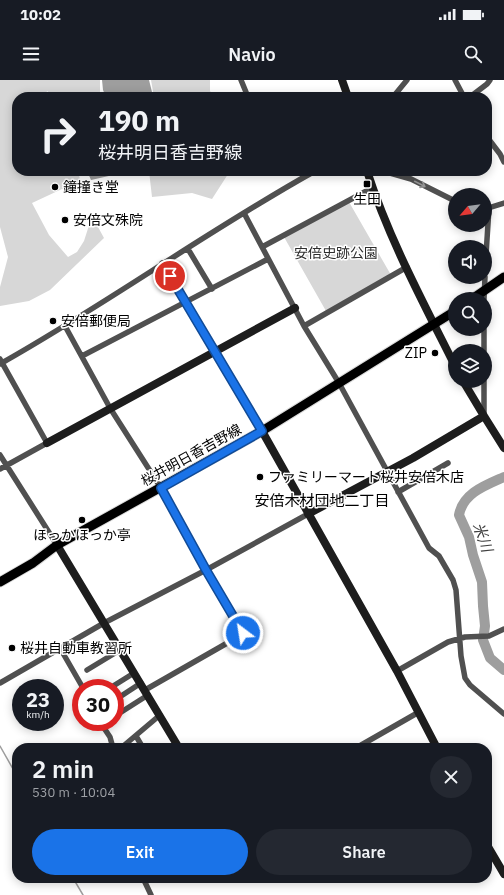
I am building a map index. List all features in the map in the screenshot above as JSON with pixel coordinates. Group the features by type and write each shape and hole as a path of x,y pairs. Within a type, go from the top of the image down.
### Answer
{"main road":[{"path":"487,292 504,277"},
{"name":"桜井明日香吉野線","path":"0,582 33,563 57,545 262,431 448,315"}],"street":[{"path":"241,80 246,92"},
{"path":"342,80 346,92"},
{"path":"397,92 407,80"},
{"path":"455,80 461,92"},
{"path":"477,92 490,80"},
{"path":"492,144 504,162"},
{"path":"47,443 1,362 65,326 162,264 307,176"},
{"path":"368,176 398,250 448,352"},
{"path":"400,176 411,179 448,198"},
{"path":"262,247 372,188"},
{"path":"492,207 504,203"},
{"path":"244,214 304,326 339,383 429,548 439,556 453,580 456,590 459,638 465,678 470,685 504,714"},
{"path":"188,249 212,289"},
{"path":"82,356 268,259"},
{"path":"162,264 262,431 397,671 434,743"},
{"path":"304,326 407,267"},
{"path":"0,469 295,308"},
{"path":"65,326 110,408 161,488 206,570 244,634 145,689 124,697"},
{"path":"467,388 504,448"},
{"path":"484,388 484,416"},
{"path":"0,683 104,623 206,570 387,472 484,416"},
{"path":"0,455 57,545 176,743"},
{"path":"398,492 448,463"},
{"path":"397,671 448,642 459,638 488,636 504,629"},
{"path":"60,648 78,679"},
{"path":"87,670 120,650"},
{"path":"124,679 134,673"},
{"path":"124,708 145,689"},
{"path":"365,743 419,712"},
{"path":"127,743 160,715"},
{"path":"107,731 112,743"},
{"path":"136,736 140,743"},
{"path":"492,854 504,874"},
{"path":"145,883 151,895"}],"green space":[{"path":"0,80 100,80 100,92 12,92 12,176 79,176 80,180 77,185 69,190 62,189 32,203 49,235 68,257 77,252 84,241 92,216 104,238 50,290 29,301 0,306 0,287 8,257 0,227"},
{"path":"151,80 210,80 211,92 153,92"},
{"path":"150,176 227,176 212,199 192,193 152,197"},
{"name":"安倍史跡公園","path":"349,202 391,275 326,311 284,237"}],"shaded area":[{"path":"102,80 149,80 152,92 104,92"},
{"path":"89,176 109,176 91,180"}],"waterway":[{"name":"米川","path":"504,477 470,495 461,507 459,515 469,537 482,582 485,626 483,640 490,658 504,670"},
{"path":"0,746 12,767"},
{"path":"76,883 83,895"}],"place":[{"name":"生田","path":"367,184"},
{"name":"鐘撞き堂","path":"55,187"},
{"name":"安倍文殊院","path":"65,220"},
{"name":"安倍郵便局","path":"53,321"},
{"name":"ZIP","path":"435,353"},
{"name":"ファミリーマート桜井安倍木店","path":"260,477"},
{"name":"ほっかほっか亭","path":"82,520"},
{"name":"桜井自動車教習所","path":"12,648"}],"district":[{"name":"安倍木材団地二丁目","path":"322,500"}],"route":[{"path":"170,276 262,431 161,488 243,633"}]}
